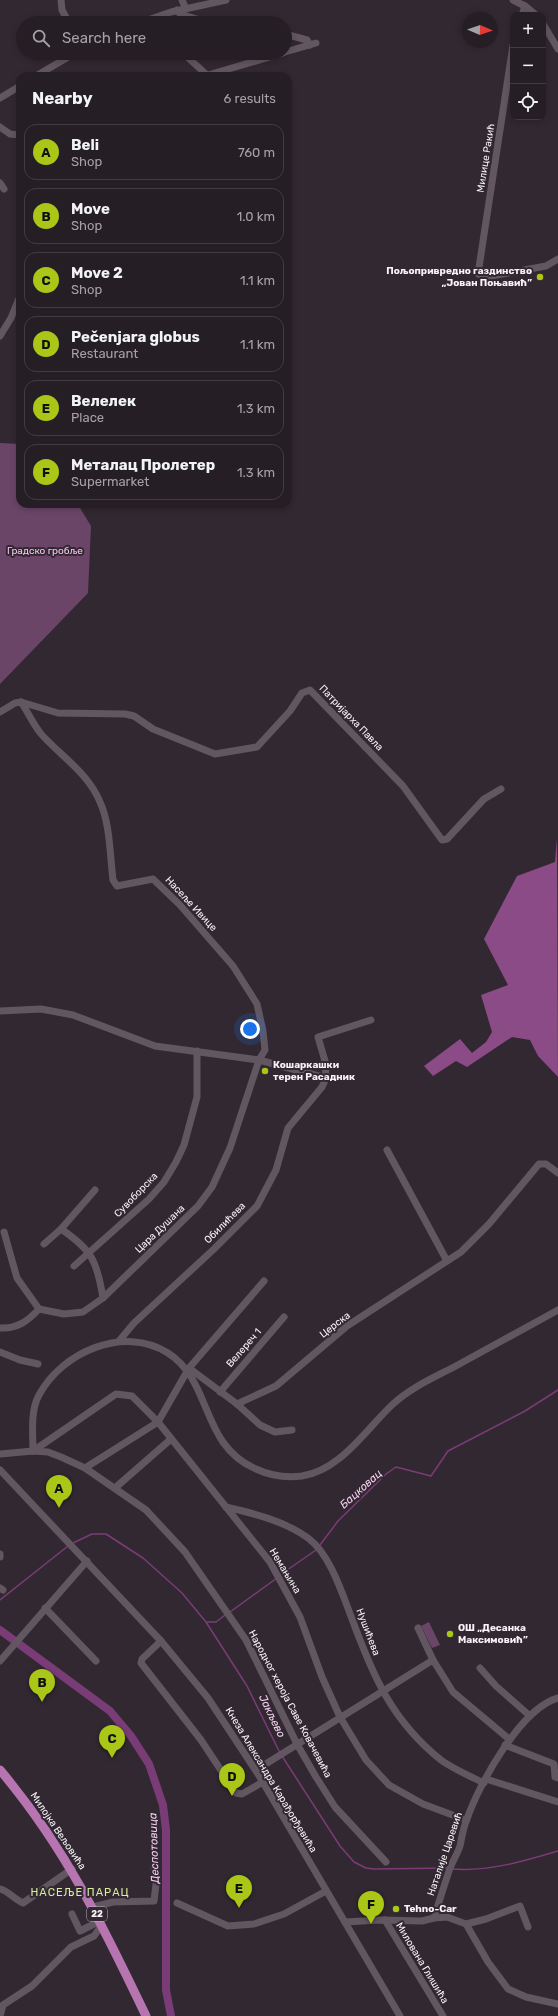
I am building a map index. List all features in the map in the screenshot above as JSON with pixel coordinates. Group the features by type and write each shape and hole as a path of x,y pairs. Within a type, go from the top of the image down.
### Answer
{"main road":[{"name":"Милојка Вељовића","path":"0,1770 41,1822 72,1869 93,1907 146,2016"}],"street":[{"path":"61,0 62,10 65,16"},
{"path":"182,0 186,9"},
{"path":"161,16 177,10 186,9 209,2 226,0"},
{"path":"513,0 525,6 532,12"},
{"path":"523,12 525,6"},
{"path":"177,10 180,14 187,16"},
{"path":"546,29 558,49"},
{"path":"292,36 307,40 313,44 292,51"},
{"name":"Милице Ракић","path":"513,48 478,274 486,277 546,266 558,259"},
{"path":"42,72 61,60"},
{"path":"190,60 203,72"},
{"path":"220,72 261,60"},
{"path":"0,98 16,88"},
{"path":"0,128 10,134 16,135"},
{"path":"0,336 11,318 16,306"},
{"name":"Патријарха Павла","path":"21,702 58,713 125,714 134,716 153,729 215,754 257,747 290,711 302,693 310,690 403,786 442,840 447,839 484,799 501,789"},
{"path":"0,712 15,703 21,702"},
{"name":"Насеље Ивице","path":"21,702 42,734 73,764 91,785 101,802 105,818 113,880 117,886 154,879 180,905 233,966 257,1004 265,1050 259,1060"},
{"path":"0,1010 41,1009 73,1015 155,1046 259,1060 326,1078 325,1061 318,1037 371,1020"},
{"name":"Сувоборска","path":"74,1266 149,1199 164,1182 176,1162 184,1146 197,1097 197,1051"},
{"name":"Цара Душана","path":"39,1309 64,1314 83,1312 103,1298 198,1206 212,1187 230,1148 259,1060"},
{"name":"Обилићева","path":"119,1341 134,1324 214,1249 257,1206 276,1170 288,1128 322,1087 326,1078"},
{"path":"387,1150 447,1261"},
{"name":"Церска","path":"237,1404 276,1386 347,1326 447,1261 472,1241 539,1164 546,1164 558,1173"},
{"path":"44,1244 61,1229 95,1190"},
{"path":"61,1229 79,1241 90,1253 99,1276 103,1298"},
{"path":"0,1328 16,1327 31,1317 39,1309 17,1278 4,1232"},
{"path":"85,1468 158,1422 188,1370 264,1282"},
{"path":"188,1370 216,1433 236,1458 247,1465 276,1476 303,1476 312,1474 334,1462 403,1396 558,1310"},
{"name":"Велереч 1","path":"220,1392 284,1317"},
{"path":"32,1451 34,1409 38,1396 56,1373 87,1350 119,1341 135,1342 152,1346 167,1353 188,1370 237,1404 260,1425 275,1432 292,1430"},
{"path":"0,1352 38,1364"},
{"name":"Немањина","path":"32,1451 116,1394 132,1396 158,1422 270,1562 300,1617 322,1677 340,1717 366,1760 389,1785 423,1804 466,1820"},
{"path":"115,1488 171,1439"},
{"name":"Народног хероја Саве Ковачевића","path":"0,1454 32,1451 48,1452 85,1468 146,1510 184,1552 228,1613 250,1647 297,1744 335,1807 386,1862"},
{"name":"Кнеза Александра Карађорђевића","path":"0,1470 162,1640 208,1698 256,1770 400,2016"},
{"name":"Нушићева","path":"226,1507 248,1512 290,1528 308,1538 318,1547 341,1591 365,1653 383,1692 409,1731 442,1761 485,1781 558,1802"},
{"path":"0,1661 21,1635 87,1561"},
{"path":"45,1608 96,1661"},
{"path":"418,1628 433,1660 453,1692 507,1742 554,1764 554,1776 558,1778"},
{"path":"162,1640 142,1659 141,1663 201,1740 236,1793 242,1794 263,1782"},
{"path":"256,1770 433,1660"},
{"path":"480,1668 496,1686 530,1716"},
{"name":"Наталије Царевић","path":"434,1918 450,1868 460,1846 466,1820 485,1781 507,1742 530,1716 550,1700 558,1698"},
{"path":"93,1907 113,1902 154,1901 156,1884 154,1867"},
{"path":"0,1889 4,1890 14,1899 23,1903 72,1869"},
{"path":"177,1903 228,1926 254,1924 284,1914 326,1891"},
{"path":"345,1922 385,1920 422,1921 447,1917 466,1924 486,1919 520,1906 528,1926"},
{"path":"72,1914 80,1931 101,1923"},
{"name":"Милована Глишића","path":"385,1920 443,2016"},
{"path":"0,2016 2,2005 32,1986 72,1947 94,1936 101,1923"},
{"path":"466,1924 481,1951 508,1989 526,1997 558,2004"}],"green space":[{"name":"Градско гробље","path":"0,443 16,444 16,508 80,508 91,526 88,593 0,684"},
{"path":"429,1622 440,1645 432,1648 421,1626"}],"shaded area":[{"path":"557,838 558,1077 538,1056 530,1040 512,1037 467,1067 456,1061 433,1076 424,1066 460,1039 472,1053 486,1042 492,1032 481,995 508,985 484,939 517,876 555,862"}],"waterway":[{"name":"Бацковац","path":"320,1545 338,1521 386,1474 396,1467 431,1476 448,1451 525,1411 558,1390"},
{"name":"Јакљево","path":"73,1543 92,1534 106,1534 143,1558 182,1593 206,1622 247,1686 280,1753"},
{"name":"Јакљево","path":"0,1600 68,1546"},
{"name":"Бацковац","path":"280,1575 316,1550"},
{"name":"Бацковац","path":"230,1612 277,1578"},
{"name":"Бацковац","path":"207,1622 216,1622 225,1615"},
{"name":"Деспотовица","path":"0,1630 110,1711 131,1736 149,1764 163,1805 166,1830 166,1990 171,2016"},
{"name":"Јакљево","path":"282,1756 340,1846 354,1862 366,1868 374,1869 448,1868"},
{"name":"Јакљево","path":"452,1869 479,1869 506,1865 558,1851"}],"place":[{"name":"Пољопривредно газдинство „Јован Поњавић”","path":"540,277"},
{"name":"Кошаркашки терен Расадник","path":"265,1071"},
{"name":"Beli","path":"59,1508"},
{"name":"ОШ „Десанка Максимовић”","path":"450,1634"},
{"name":"Move","path":"42,1702"},
{"name":"Move 2","path":"112,1758"},
{"name":"Pečenjara globus","path":"232,1796"},
{"name":"Велелек","path":"239,1908"},
{"name":"Tehno-Car","path":"396,1909"},
{"name":"Металац Пролетер","path":"371,1924"}],"district":[{"name":"НАСЕЉЕ ПАРАЦ","path":"80,1892"}]}
